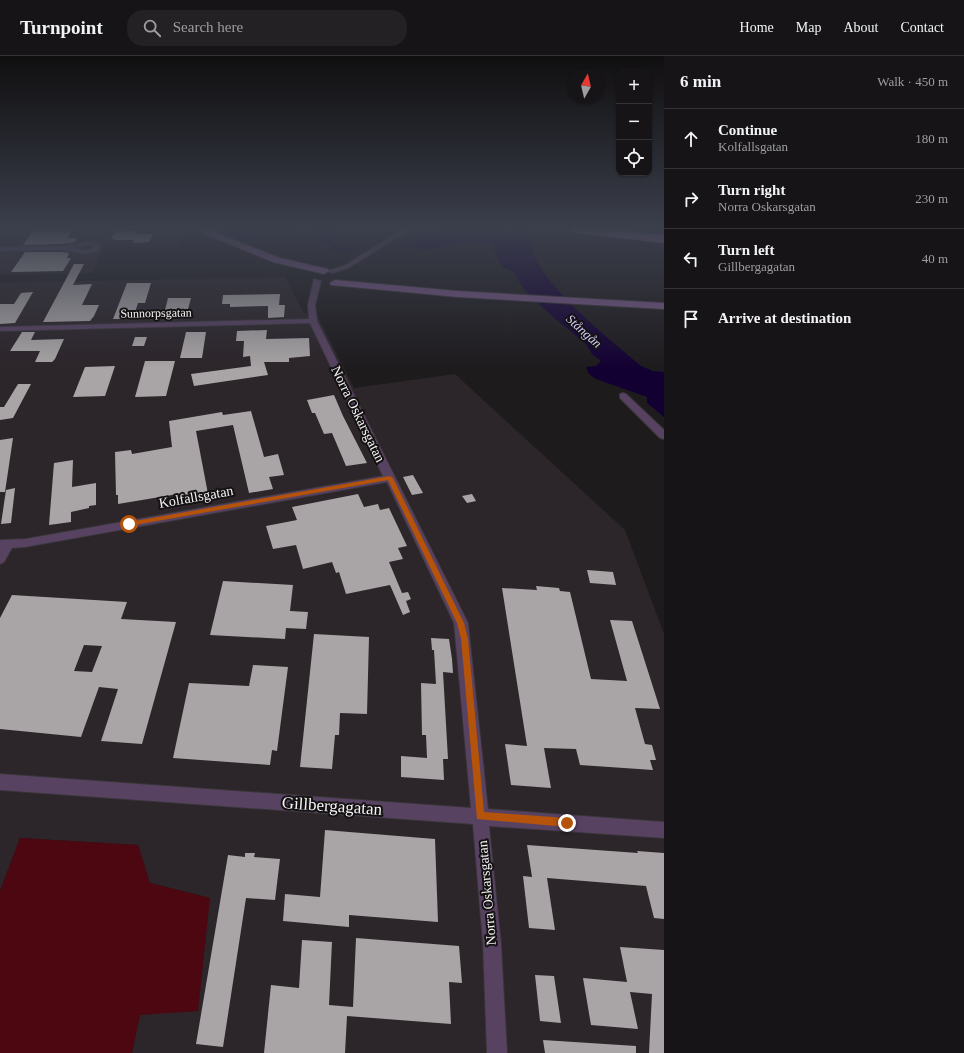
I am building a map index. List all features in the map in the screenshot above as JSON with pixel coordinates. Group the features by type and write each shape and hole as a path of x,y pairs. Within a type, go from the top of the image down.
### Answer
{"main road":[{"path":"326,276 427,292 664,306"}],"street":[{"name":"Norra Oskarsgatan","path":"330,277 311,302 313,322 461,623 464,639 493,958 497,1053"},
{"name":"Sunnorpsgatan","path":"0,328 313,322"},
{"path":"623,396 664,436"},
{"name":"Kolfallsgatan","path":"0,559 4,544 25,543 390,478"},
{"name":"Gillbergagatan","path":"0,782 664,830"}],"shaded area":[{"path":"285,277 304,313 317,315 354,388 455,374 625,530 664,634 664,1053 132,1053 140,1015 210,898 150,883 138,845 20,838 0,891 0,283"},
{"path":"20,838 138,845 150,883 210,898 198,1011 140,1015 132,1053 0,1053 0,891"}],"water":[{"name":"Stångån","path":"516,276 547,276 570,303 611,341 641,366 653,371 664,372 664,417 647,403 647,397 596,379 589,374 586,367 596,366 601,361 592,354 586,344 548,312 523,288"}],"building":[{"path":"68,276 78,276 73,285 92,284 82,305 99,305 90,321 43,322"},
{"path":"127,283 151,283 145,303 138,303 133,319 113,319"},
{"path":"33,292 15,323 0,324 0,304 14,304 21,293"},
{"path":"280,294 279,305 285,305 284,317 268,318 268,306 230,307 230,304 222,304 223,295"},
{"path":"168,298 191,298 186,317 163,318"},
{"path":"267,330 266,339 309,338 310,356 289,358 289,362 264,362 268,375 194,386 191,374 251,366 250,356 243,357 244,341 236,341 237,331"},
{"path":"22,332 35,332 31,340 64,339 55,359 52,362 35,362 40,351 10,351"},
{"path":"186,332 206,332 202,358 180,358"},
{"path":"135,337 147,337 144,346 132,346"},
{"path":"145,361 175,361 166,396 135,397"},
{"path":"115,366 105,396 73,397 85,367"},
{"path":"18,384 31,384 13,418 0,420 0,407 4,407"},
{"path":"334,395 367,463 346,466 332,433 324,434 315,413 312,413 307,400"},
{"path":"251,411 264,457 278,454 284,475 269,477 273,489 249,493 233,425 196,431 209,499 180,504 178,494 118,504 118,495 116,495 115,452 131,450 132,454 172,447 169,421 222,412 223,415"},
{"path":"13,438 5,492 0,492 0,440"},
{"path":"73,460 72,487 96,483 96,505 71,512 71,522 49,525 54,463"},
{"path":"413,475 423,493 412,495 403,477"},
{"path":"15,488 11,523 1,524 6,490"},
{"path":"358,494 364,507 378,504 380,510 389,508 407,546 398,548 403,559 389,562 402,593 408,592 411,599 406,601 410,612 403,615 390,585 346,594 339,572 336,573 332,562 303,569 296,545 273,549 266,526 297,520 292,507"},
{"path":"472,494 476,501 467,503 462,496"},
{"path":"587,570 613,572 616,585 590,583"},
{"path":"223,581 293,585 290,611 308,612 306,629 286,628 285,639 210,635"},
{"path":"536,586 559,588 560,591 570,592 591,679 627,681 610,620 632,621 660,709 635,708 645,744 652,745 656,760 650,760 653,770 580,765 576,749 544,748 551,788 511,785 505,744 527,746 502,588 537,590"},
{"path":"12,595 127,602 121,619 176,622 142,744 101,741 118,689 99,687 81,737 0,729 0,618","holes":["84,645 102,646 92,672 74,671"]},
{"path":"314,634 369,637 367,714 340,713 339,735 335,735 332,769 300,767"},
{"path":"431,638 449,639 452,659 453,673 443,672 448,759 443,759 444,780 401,777 401,756 427,758 426,735 422,735 421,683 436,684 434,650 432,650"},
{"path":"253,665 288,667 277,751 272,750 270,765 173,758 189,683 249,686"},
{"path":"325,830 435,839 438,922 349,915 349,927 283,921 285,894 320,897"},
{"path":"527,845 638,853 637,851 664,853 664,919 654,918 646,886 547,878 555,930 529,928 523,876 532,877"},
{"path":"245,853 255,853 254,857 280,859 275,900 246,898 223,1047 196,1044 228,855 245,857"},
{"path":"356,938 459,946 462,983 449,982 451,1024 347,1016 345,1053 264,1053 271,985 299,988 302,940 332,942 329,1005 353,1007"},
{"path":"620,947 664,950 664,1053 649,1053 652,994 630,992 638,1029 591,1025 583,978 627,982"},
{"path":"535,975 554,976 561,1023 540,1021"},
{"path":"543,1040 636,1046 636,1053 545,1053"}],"route":[{"path":"129,524 390,478 456,610 461,623 464,639 480,816 567,823"}]}
